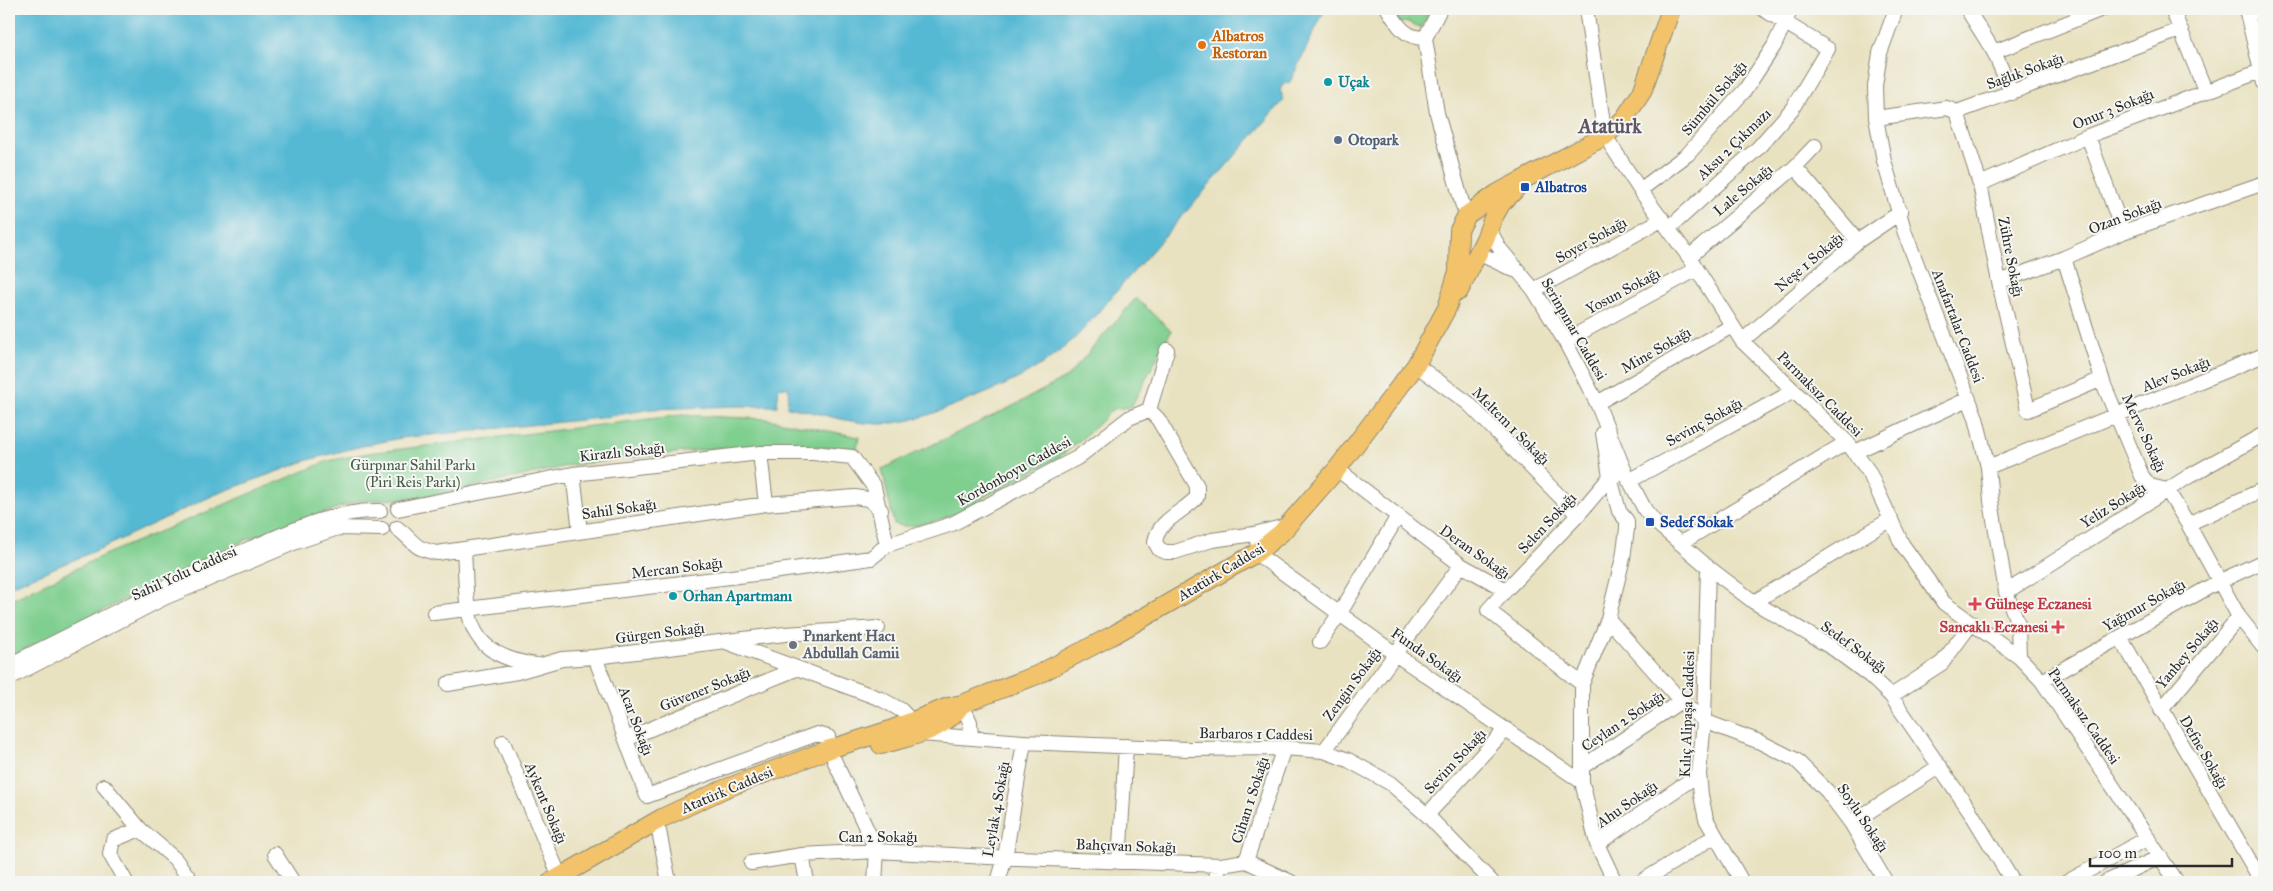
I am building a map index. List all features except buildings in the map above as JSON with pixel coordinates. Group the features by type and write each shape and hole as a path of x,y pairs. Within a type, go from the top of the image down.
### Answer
{"main road":[{"path":"1447,308 1458,271 1459,230 1467,215 1498,193 1606,136 1624,119 1642,92 1671,9"},
{"path":"1447,308 1454,301 1501,204 1522,182"},
{"path":"1467,215 1474,216 1489,228"},
{"path":"1459,241 1467,252 1478,253"},
{"name":"Atatürk Caddesi","path":"560,880 662,818 724,788 916,728 948,707 970,701 1037,675 1115,634 1253,555 1288,525 1337,469 1416,365 1447,308"},
{"name":"Atatürk Caddesi","path":"560,880 746,791 832,755"}],"street":[{"path":"1388,9 1406,34 1425,38"},
{"path":"1440,9 1425,38 1437,113 1467,215"},
{"path":"1586,9 1606,136"},
{"path":"1763,9 1784,23"},
{"name":"Sümbül Sokağı","path":"1640,190 1688,154 1745,90 1774,46 1792,9"},
{"name":"Anafartalar Caddesi","path":"1896,9 1880,53 1876,86 1876,118 1884,161 1905,233 1968,399 1988,468 1991,501 2006,592 2018,624 2019,657"},
{"path":"1968,9 1994,52 2012,93"},
{"path":"1994,52 2102,9"},
{"path":"2172,9 2205,90"},
{"path":"2262,77 2247,12 2264,9"},
{"name":"Aksu 2 Çıkmazı","path":"1666,224 1758,148 1792,109 1828,49 1784,23"},
{"name":"Sağlık Sokağı","path":"1876,118 1947,108 1957,112 2180,30"},
{"name":"Onur 3 Sokağı","path":"1980,184 2088,136 2205,90 2262,77"},
{"name":"Zühre Sokağı","path":"1957,112 1980,184 1999,282 2028,410 2102,379"},
{"name":"Parmaksız Caddesi","path":"1606,136 1640,190 1689,257 1742,341 1851,447 1869,472 1902,544 1944,603 2019,657 2042,681 2177,882"},
{"path":"2088,136 2123,232"},
{"name":"Lale Sokağı","path":"1689,257 1795,167 1815,146"},
{"path":"1795,167 1858,241"},
{"name":"Ozan Sokağı","path":"1999,282 2064,258 2123,232 2264,183"},
{"name":"Neşe 1 Sokağı","path":"1742,341 1858,241 1900,212"},
{"name":"Soyer Sokağı","path":"1534,290 1666,224"},
{"name":"Serinpınar Caddesi","path":"1489,228 1500,249 1534,290 1565,341 1597,403 1630,482 1645,510"},
{"path":"1478,253 1520,273"},
{"name":"Merve Sokağı","path":"2064,258 2102,379 2142,476 2150,486 2167,490 2188,524 2218,582 2239,616 2264,648"},
{"name":"Yosun Sokağı","path":"1565,341 1697,270"},
{"name":"Mine Sokağı","path":"1597,403 1732,326"},
{"path":"1167,350 1149,410 1158,419 1197,486 1197,497 1189,506 1161,527 1155,542 1160,549 1166,552 1175,552 1225,538 1254,534 1288,525"},
{"name":"Alev Sokağı","path":"1988,468 2264,356"},
{"name":"Meltem 1 Sokağı","path":"1416,365 1468,403 1578,515"},
{"name":"Sevinç Sokağı","path":"1630,482 1794,391"},
{"path":"1681,543 1851,447 1968,399"},
{"name":"Serinpınar Caddesi","path":"1597,403 1610,477 1619,511 1627,521"},
{"name":"Kordonboyu Caddesi","path":"888,545 952,524 1077,458 1129,418 1149,410"},
{"name":"Yeliz Sokağı","path":"2006,592 2167,490 2264,434"},
{"path":"760,453 766,504"},
{"name":"Kirazlı Sokağı","path":"398,509 572,474 760,453 814,453 852,456 860,470"},
{"name":"Deran Sokağı","path":"1337,469 1461,565 1506,590 1488,610 1582,684"},
{"path":"860,470 874,487 888,545"},
{"path":"860,470 861,486 855,497 868,499 881,510"},
{"path":"572,474 580,531"},
{"path":"1610,477 1630,482 1626,495 1617,503"},
{"name":"Selen Sokağı","path":"1506,590 1578,515 1610,477"},
{"path":"2188,524 2264,489"},
{"name":"Sahil Sokağı","path":"397,528 408,536 414,545 424,551 438,553 766,504 855,497"},
{"path":"389,506 398,509 402,518 397,528 390,531 382,529 378,519 380,511 389,506"},
{"name":"Sahil Yolu Caddesi","path":"9,665 152,592 272,539 341,513 360,510 380,511"},
{"path":"1615,882 1598,844 1582,782 1582,684 1608,619 1623,558 1627,521 1635,519 1645,510"},
{"name":"Sedef Sokağı","path":"1645,510 1654,521 1708,567 1754,602 1834,649 1870,676 1891,696 1940,766 2013,882"},
{"path":"1320,642 1340,613 1398,516"},
{"path":"1754,602 1891,519"},
{"name":"Sahil Yolu Caddesi","path":"9,678 164,598 296,542 338,528 382,529"},
{"path":"1253,555 1258,543 1254,534"},
{"name":"Funda Sokağı","path":"1225,538 1239,542 1253,555 1340,613 1395,654 1582,782"},
{"name":"Mercan Sokağı","path":"434,613 762,574 871,558 888,545"},
{"path":"464,549 467,610 471,625 479,640 496,653 518,662 538,665"},
{"name":"Yağmur Sokağı","path":"2042,681 2218,582 2264,561"},
{"name":"Zengin Sokağı","path":"1324,751 1461,565"},
{"name":"Kılıç Alipaşa Caddesi","path":"1708,567 1704,721 1699,774 1706,819 1742,882"},
{"name":"Yanbey Sokağı","path":"2161,710 2239,616"},
{"path":"1608,619 1681,701 1704,721"},
{"path":"1891,696 1942,663 1971,624"},
{"name":"Gürgen Sokağı","path":"448,684 517,672 562,658 595,657 784,634 878,628"},
{"name":"Defne Sokağı","path":"2120,637 2262,882"},
{"path":"722,641 881,699 901,710 916,728"},
{"name":"Acar Sokağı","path":"595,657 647,796 817,734 828,737 832,755"},
{"name":"Güvener Sokağı","path":"626,739 796,669"},
{"path":"970,701 971,738"},
{"name":"Ceylan 2 Sokağı","path":"1582,768 1681,701"},
{"name":"Soylu Sokağı","path":"1704,721 1760,742 1796,760 1827,792 1851,823 1886,882"},
{"name":"Barbaros 1 Caddesi","path":"916,728 971,738 1024,742 1188,749 1284,748 1324,751 1348,760 1390,783 1427,815 1492,882"},
{"name":"Sevim Sokağı","path":"1427,815 1506,729"},
{"name":"Aykent Sokağı","path":"503,742 560,880"},
{"name":"Leylak 4 Sokağı","path":"998,882 1004,858 1024,742"},
{"path":"1119,862 1126,746"},
{"name":"Cihan 1 Sokağı","path":"1246,861 1284,748"},
{"path":"832,755 877,851 875,882"},
{"path":"1851,823 1940,766"},
{"name":"Ahu Sokağı","path":"1598,844 1699,774"},
{"path":"104,786 140,828 174,859 192,882"},
{"path":"126,882 110,854 113,840 140,828"},
{"path":"660,831 669,882"},
{"path":"1641,882 1715,836"},
{"path":"2067,882 2148,838"},
{"name":"Can 2 Sokağı","path":"751,863 802,855 877,851 1004,858"},
{"path":"275,854 293,882"},
{"path":"802,855 806,882"},
{"name":"Bahçıvan Sokağı","path":"1004,858 1221,865 1246,861"},
{"path":"2106,882 2160,858"},
{"path":"1246,861 1287,881"},
{"path":"1214,882 1221,865"}],"green space":[{"path":"1387,9 1431,9 1421,28 1409,22 1397,23"},
{"path":"1136,298 1171,331 1131,407 1113,409 1090,432 1058,458 976,501 976,505 924,524 903,526 894,524 882,469 1011,407 1067,377"},
{"name":"Gürpınar Sahil Parkı (Piri Reis Parkı)","path":"682,415 767,419 859,437 857,449 774,445 718,448 572,465 422,498 358,501 243,541 9,657 9,601 104,555 328,461 368,453"}],"water":[{"path":"9,9 1325,9 1290,82 1284,84 1280,90 1284,100 1079,334 1036,368 1008,384 949,408 911,420 881,424 845,420 787,407 789,388 779,387 777,406 651,409 600,418 401,438 366,445 308,460 214,495 102,548 9,587"}],"place":[{"name":"Albatros Restoran","path":"1202,45"},
{"name":"Uçak","path":"1328,82"},
{"name":"Otopark","path":"1338,140"},
{"name":"Albatros","path":"1525,187"},
{"name":"Sedef Sokak","path":"1650,522"},
{"name":"Orhan Apartmanı","path":"673,596"},
{"name":"Gülneşe Eczanesi","path":"1975,604"},
{"name":"Sancaklı Eczanesi","path":"2058,627"},
{"name":"Pınarkent Hacı Abdullah Camii","path":"793,645"}],"district":[{"name":"Atatürk","path":"1610,126"}]}
